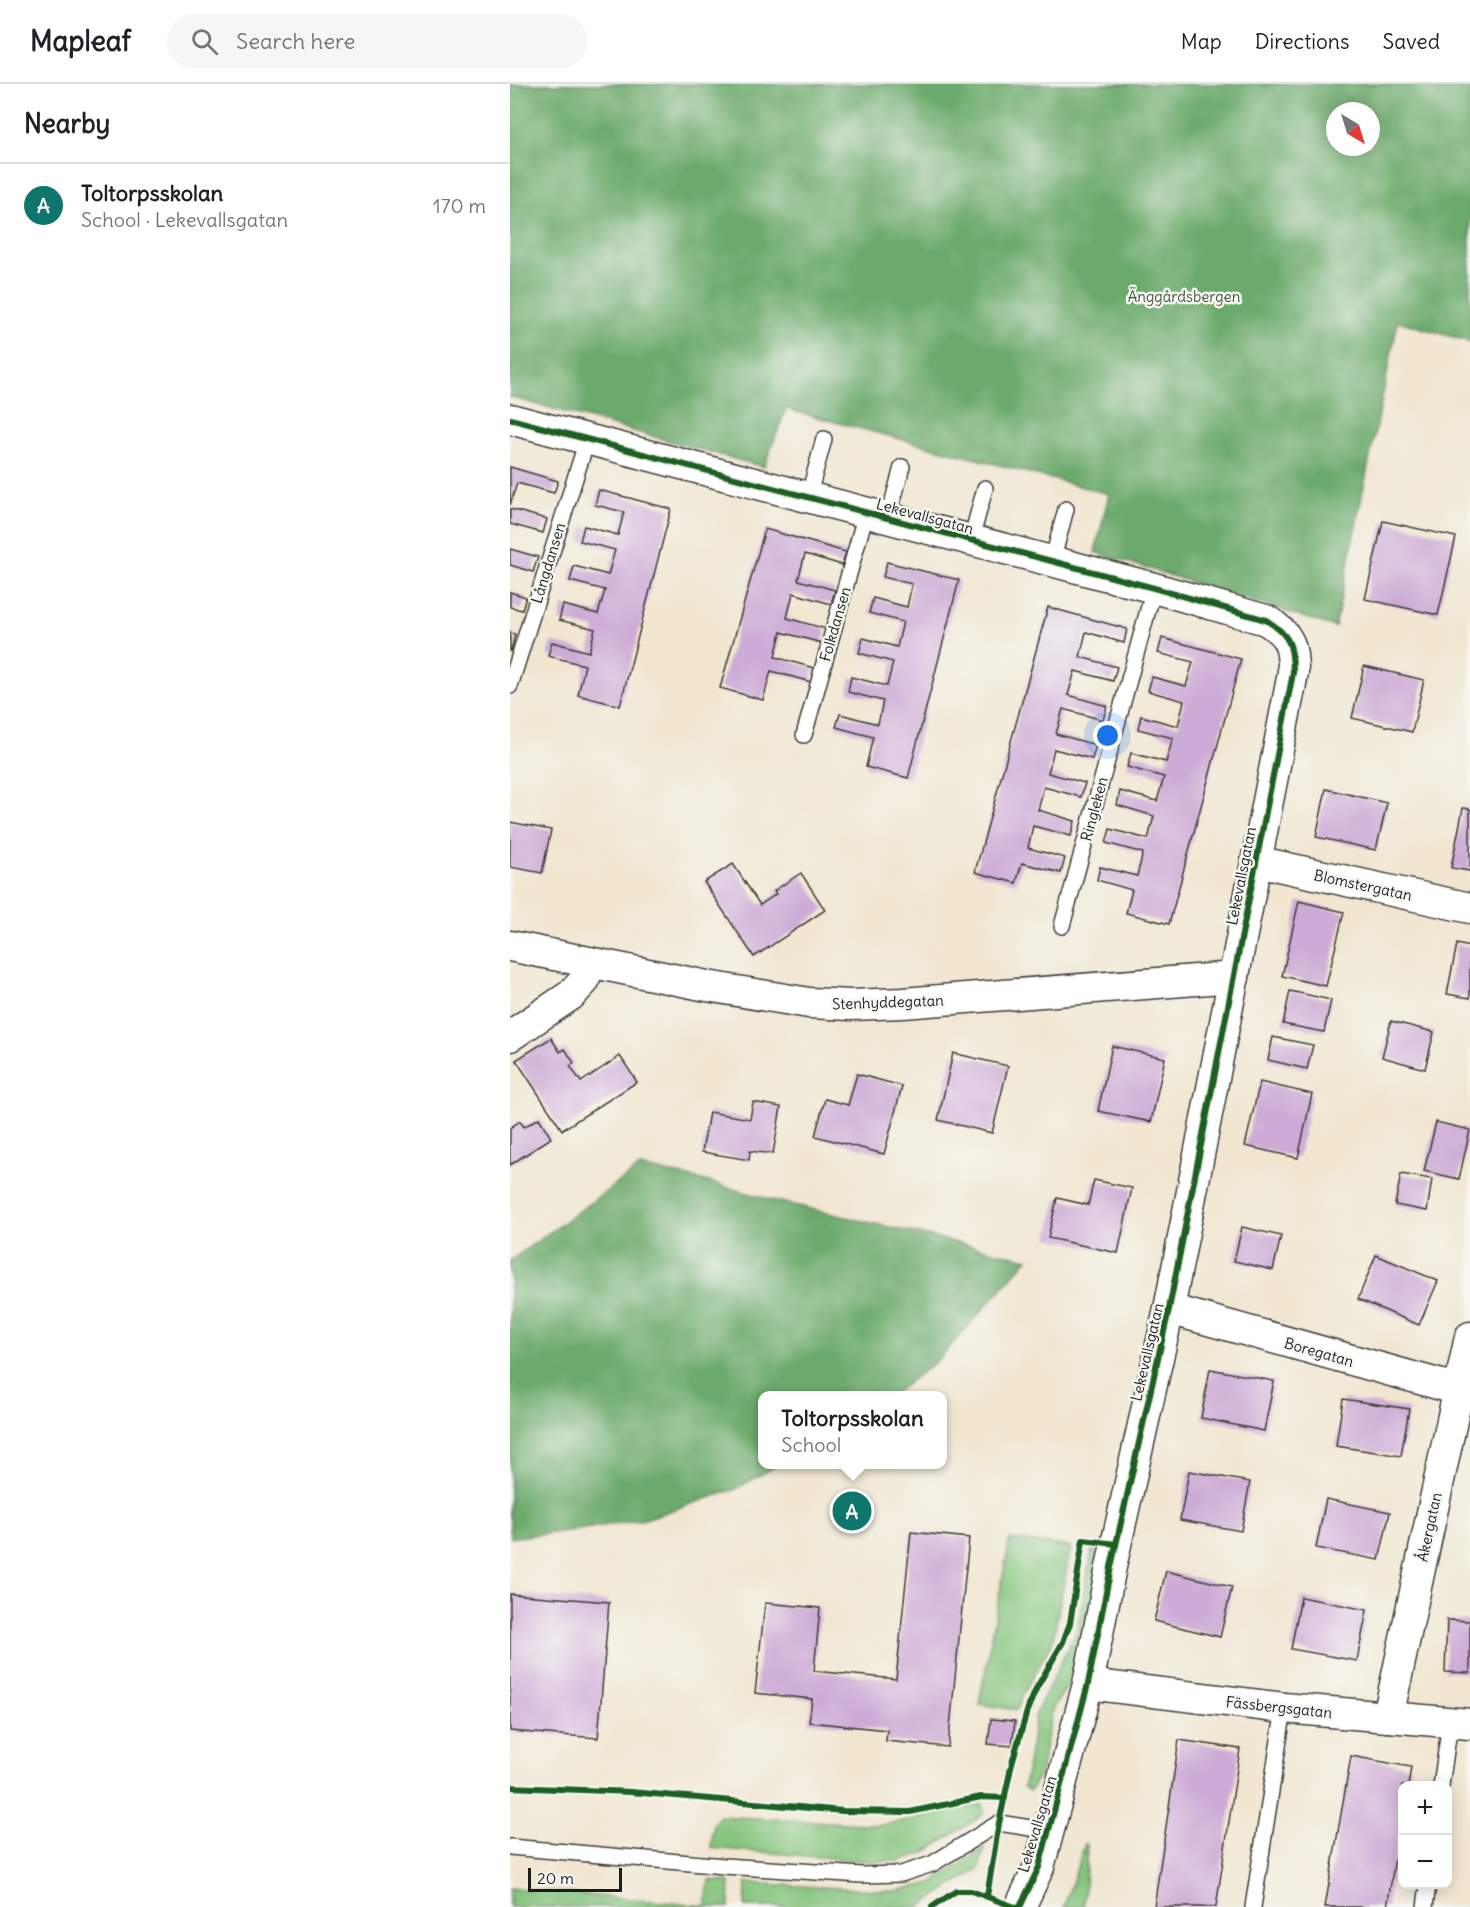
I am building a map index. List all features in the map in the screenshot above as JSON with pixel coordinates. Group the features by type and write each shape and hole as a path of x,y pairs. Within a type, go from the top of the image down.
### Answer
{"street":[{"name":"Lekevallsgatan","path":"510,419 1154,588 1266,620 1281,629 1289,641 1293,654 1293,673 1169,1309 1111,1567 1088,1684 1050,1831 1039,1867 1020,1907"},
{"name":"Blomstergatan","path":"1256,861 1470,908"},
{"name":"Stenhyddegatan","path":"510,946 809,1003 851,1005 1234,977"},
{"path":"510,1036 571,995 584,981 590,963"},
{"name":"Boregatan","path":"1169,1309 1464,1392"},
{"name":"Åkergatan","path":"1388,1717 1464,1392 1470,1336"},
{"name":"Fässbergsgatan","path":"1088,1684 1284,1708 1460,1724"}],"lane":[{"path":"808,498 824,439"},
{"name":"Långdansen","path":"510,686 587,440"},
{"name":"Folkdansen","path":"804,735 877,516 902,467"},
{"path":"971,540 985,488"},
{"path":"1052,562 1066,509"},
{"name":"Ringleken","path":"1062,926 1154,588"},
{"path":"1253,1907 1284,1708"},
{"path":"1443,1781 1460,1724"},
{"name":"Lekevallsgatan","path":"510,1848 724,1866 862,1875 901,1874 932,1864 999,1823 1050,1831"},
{"path":"1425,1907 1427,1889"}],"green space":[{"name":"Änggårdsbergen","path":"510,84 1470,84 1470,342 1398,321 1335,627 1095,552 1109,494 786,409 764,467 510,397"},
{"path":"640,1167 1028,1259 938,1360 897,1391 758,1391 758,1469 770,1469 736,1489 645,1519 510,1538 510,1261"},
{"path":"1010,1539 1071,1547 1052,1643 1017,1710 979,1704"},
{"path":"1092,1551 1101,1554 1086,1631 1067,1686 1053,1708 1040,1773 1030,1791 1023,1787 1036,1713 1077,1630"},
{"path":"983,1804 984,1814 924,1853 899,1861 868,1861 711,1848 713,1824 720,1816 882,1825"},
{"path":"1085,1844 1087,1845 1084,1907 1064,1907"},
{"path":"984,1848 979,1869 918,1907 745,1907 746,1883 894,1891 932,1883"},
{"path":"709,1880 730,1882 729,1907 510,1907 510,1888 706,1906"}],"building":[{"path":"510,467 558,481 554,493 517,483 510,505"},
{"path":"599,490 671,509 620,706 578,695 585,665 548,656 552,642 589,652 595,629 559,620 563,605 598,614 605,590 570,581 574,566 608,575 615,550 580,541 584,526 618,535 624,512 595,505"},
{"path":"510,509 547,519 543,533 510,524"},
{"path":"1383,521 1456,537 1438,615 1365,599"},
{"path":"765,529 846,552 842,565 805,554 798,580 835,590 831,604 793,593 787,618 826,629 822,643 781,632 775,657 814,668 811,682 771,671 763,700 720,688"},
{"path":"510,549 538,557 533,572 510,565"},
{"path":"887,562 959,580 908,778 866,767 873,737 836,727 840,714 878,724 883,701 848,692 851,677 887,686 893,662 859,653 863,638 897,647 903,622 869,613 873,598 907,607 912,584 883,577"},
{"path":"510,592 526,597 522,610 510,607"},
{"path":"1048,607 1127,629 1124,643 1086,632 1080,657 1117,667 1113,681 1075,671 1068,695 1107,706 1103,720 1063,709 1056,734 1096,745 1092,759 1054,749 1048,773 1085,783 1081,797 1044,787 1038,810 1075,821 1071,836 1033,826 1028,848 1065,858 1061,873 1022,863 1016,883 975,872"},
{"path":"510,633 515,634 511,651 510,651"},
{"path":"1162,638 1241,659 1169,924 1126,913 1132,890 1097,880 1100,867 1137,876 1143,853 1106,843 1110,829 1148,839 1154,816 1117,805 1120,791 1157,801 1164,777 1127,767 1131,753 1166,762 1173,738 1138,729 1141,716 1178,726 1184,701 1148,691 1152,677 1186,686 1193,662 1158,653"},
{"path":"1364,666 1424,680 1412,732 1352,718"},
{"path":"1326,789 1387,803 1376,850 1316,837"},
{"path":"1463,808 1470,809 1470,871 1451,868"},
{"path":"510,822 551,830 542,873 510,867"},
{"path":"733,864 760,905 776,894 774,891 801,873 825,910 754,957 704,882"},
{"path":"1299,901 1344,912 1326,986 1282,976"},
{"path":"1457,944 1470,947 1470,998 1447,994"},
{"path":"1290,991 1331,1000 1324,1032 1283,1024"},
{"path":"1391,1021 1434,1032 1425,1069 1382,1057"},
{"path":"1273,1037 1313,1045 1307,1069 1268,1060"},
{"path":"551,1038 560,1052 565,1049 574,1063 570,1066 581,1082 620,1056 637,1082 562,1130 516,1060"},
{"path":"1112,1046 1165,1058 1151,1122 1098,1111"},
{"path":"953,1053 1008,1066 992,1133 938,1120"},
{"path":"857,1074 902,1086 884,1154 815,1136 825,1099 848,1105"},
{"path":"1260,1082 1312,1094 1298,1158 1245,1146"},
{"path":"753,1102 781,1107 773,1154 750,1151 749,1160 702,1152 709,1112 750,1119"},
{"path":"539,1118 551,1138 510,1165 510,1128 520,1121 524,1127"},
{"path":"1436,1122 1470,1130 1459,1179 1424,1171"},
{"path":"1401,1174 1432,1179 1427,1211 1395,1205"},
{"path":"1094,1180 1132,1188 1118,1253 1048,1238 1057,1198 1088,1205"},
{"path":"1242,1227 1281,1236 1273,1270 1234,1261"},
{"path":"1376,1255 1438,1281 1419,1325 1358,1299"},
{"path":"1210,1369 1274,1381 1264,1431 1201,1418"},
{"path":"1343,1399 1409,1409 1401,1456 1336,1446"},
{"path":"1189,1471 1250,1482 1241,1531 1180,1520"},
{"path":"1326,1499 1390,1512 1379,1560 1316,1548"},
{"path":"911,1532 969,1538 948,1747 886,1741 887,1730 809,1722 812,1699 755,1693 765,1603 820,1608 814,1671 896,1679"},
{"path":"1166,1571 1232,1587 1220,1637 1154,1621"},
{"path":"510,1594 609,1602 598,1738 510,1731"},
{"path":"1301,1597 1367,1610 1357,1661 1291,1649"},
{"path":"1447,1620 1470,1621 1470,1673 1445,1672"},
{"path":"991,1719 1015,1721 1012,1746 988,1744"},
{"path":"1179,1740 1240,1749 1216,1907 1154,1907"},
{"path":"1351,1756 1411,1767 1409,1781 1398,1781 1398,1840 1387,1907 1325,1907"}],"cycle path":[{"path":"510,419 1154,588 1266,620 1285,636 1291,648 1293,673 1169,1309 1111,1567 1088,1684 1039,1867 1020,1907"},
{"path":"987,1896 1012,1763 1028,1708 1037,1687 1063,1642 1070,1623 1083,1540 1116,1544"},
{"path":"510,1787 631,1792 843,1811 910,1812 981,1797 1005,1798"},
{"path":"932,1907 956,1891 971,1891 1015,1907"}],"place":[{"name":"Toltorpsskolan","path":"852,1511"}]}
